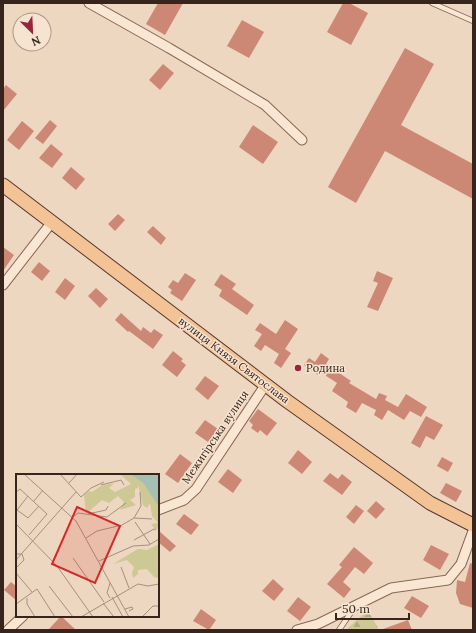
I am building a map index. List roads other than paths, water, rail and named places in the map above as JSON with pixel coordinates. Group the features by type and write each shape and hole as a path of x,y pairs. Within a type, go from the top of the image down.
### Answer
{"main road":[{"name":"вулиця Князя Святослава","path":"3,184 287,401 430,504 473,525"}],"street":[{"path":"89,3 169,48 265,106 302,140"},
{"path":"3,285 52,222"},
{"name":"Межигірська вулиця","path":"159,510 184,500 196,489 266,384"},
{"path":"297,630 318,624 391,588 448,580 461,564 473,531"},
{"path":"8,630 22,617"}],"lane":[{"path":"432,3 473,21"},
{"path":"338,630 356,605"}],"place":[{"name":"Родина","path":"298,368"}]}
